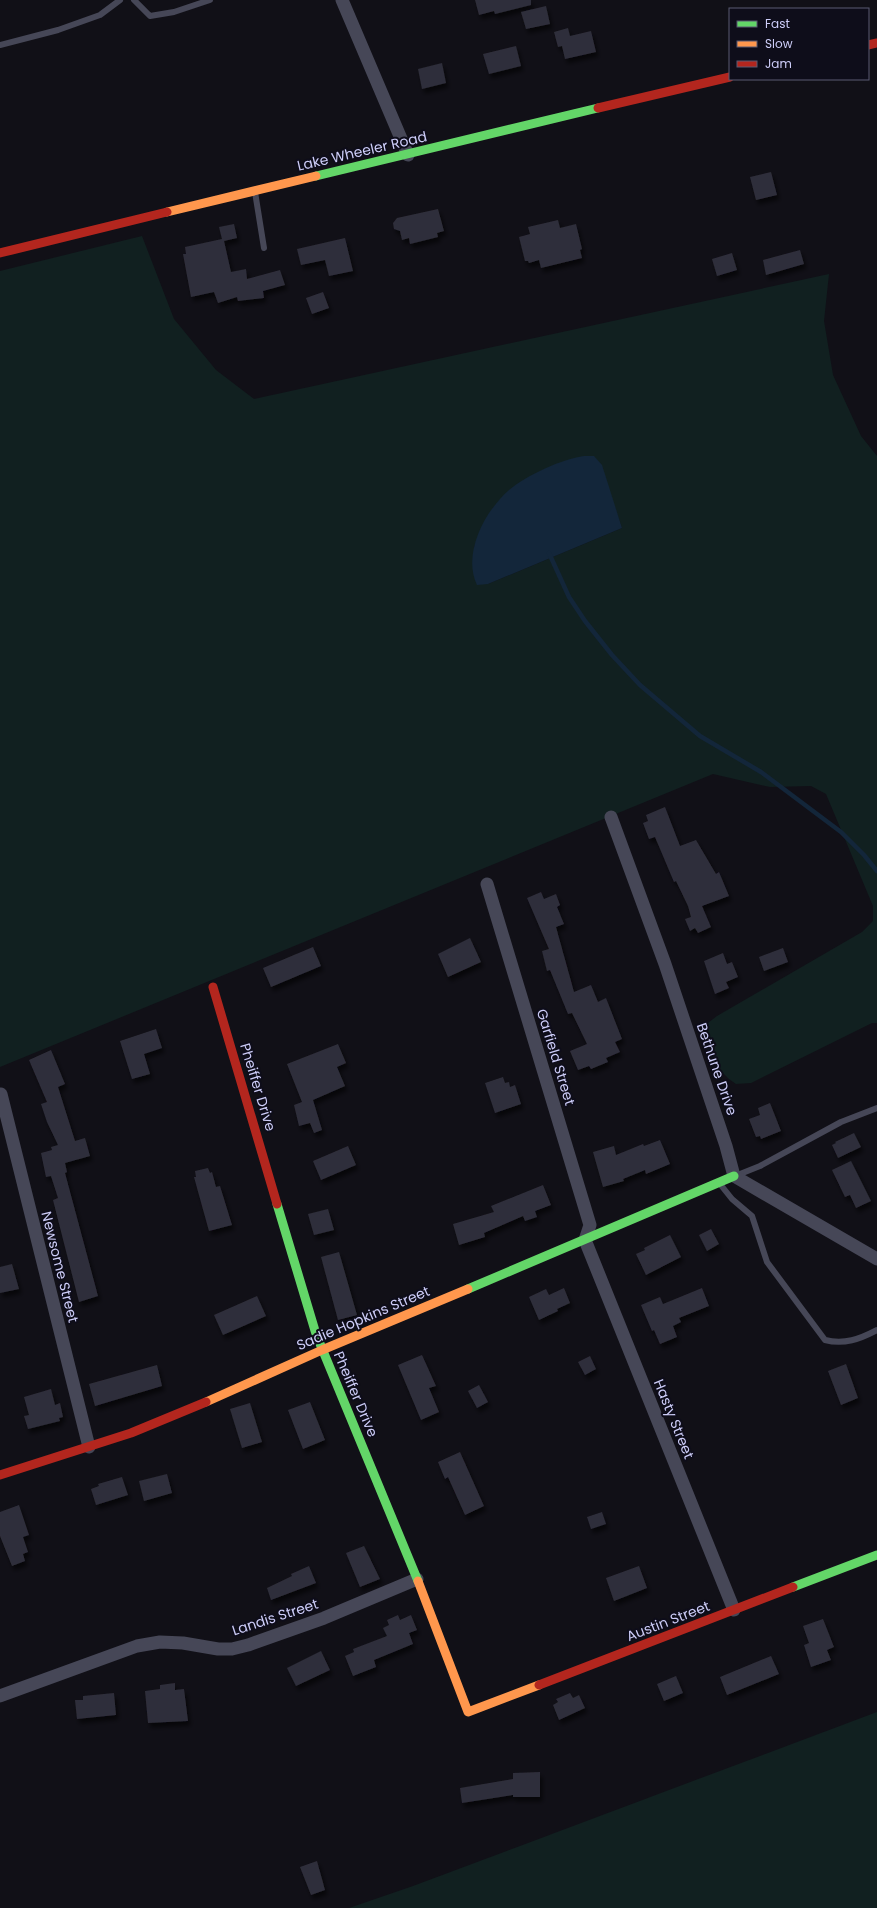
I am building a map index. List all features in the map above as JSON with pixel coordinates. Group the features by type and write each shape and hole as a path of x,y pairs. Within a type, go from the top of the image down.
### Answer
{"street":[{"path":"342,0 408,155"},
{"name":"Lake Wheeler Road","path":"0,253 254,190 408,155 729,77"},
{"name":"Bethune Drive","path":"611,817 665,964 726,1146 734,1176"},
{"name":"Garfield Street","path":"487,884 590,1224 585,1240"},
{"name":"Pheiffer Drive","path":"213,987 322,1350 418,1579 468,1712"},
{"name":"Newsome Street","path":"1,1094 7,1129 89,1447"},
{"path":"734,1176 877,1259"},
{"name":"Sadie Hopkins Street","path":"0,1475 131,1433 182,1413 322,1350 734,1176"},
{"name":"Hasty Street","path":"585,1240 734,1610"},
{"name":"Austin Street","path":"468,1712 877,1555"},
{"name":"Landis Street","path":"0,1696 137,1646 160,1642 183,1643 203,1648 225,1649 248,1645 324,1618 418,1579"}],"lane":[{"path":"0,45 58,30 100,15 120,0"},
{"path":"134,0 150,16 174,12 210,0"},
{"path":"254,190 264,248"},
{"path":"734,1176 760,1166 842,1122 877,1108"},
{"path":"719,1183 732,1199 752,1216 767,1262 825,1340 836,1343 854,1340 877,1330"}],"shaded area":[{"path":"142,236 174,319 216,370 254,399 829,274 824,321 833,375 861,436 877,456 877,1023 872,1023 751,1083 736,1084 720,1070 711,1057 704,1040 704,1026 717,1016 862,932 873,921 873,906 826,794 811,786 770,787 713,774 0,1067 0,271","holes":["612,500 622,528 488,584 474,547 482,528 496,504"]},
{"path":"877,1712 877,1908 349,1908 413,1886"}],"water":[{"path":"584,456 594,456 602,465 622,528 488,584 477,585 473,573 472,560 474,546 484,521 500,499 516,484 535,473 566,460"}],"building":[{"path":"475,0 531,0 531,5 495,14 494,11 479,15"},
{"path":"546,6 550,24 526,29 521,12"},
{"path":"568,28 570,36 591,31 596,52 565,59 562,46 558,47 554,32"},
{"path":"516,46 521,66 489,74 483,54"},
{"path":"442,63 446,83 422,89 418,69"},
{"path":"771,172 777,195 756,200 750,177"},
{"path":"438,209 444,231 437,233 438,237 410,244 409,238 402,240 400,231 394,229 393,223 397,218"},
{"path":"558,220 560,228 576,224 582,249 580,250 582,258 541,268 539,260 529,263 528,261 525,261 519,237 530,234 528,227"},
{"path":"234,224 237,238 224,241 231,272 246,269 247,279 280,270 285,285 263,291 264,298 238,301 237,297 218,303 214,292 191,297 183,254 186,254 185,247 222,239 219,227"},
{"path":"345,238 353,271 329,276 325,260 301,265 297,249"},
{"path":"800,250 804,264 766,275 763,260"},
{"path":"732,253 737,270 717,276 712,259"},
{"path":"323,292 329,308 312,314 306,298"},
{"path":"665,807 680,846 696,840 716,874 719,872 729,896 702,906 711,927 698,933 695,928 690,931 685,919 691,917 688,906 676,881 674,882 655,837 649,839 643,823 648,821 646,815"},
{"path":"541,892 544,899 556,894 560,905 557,907 564,924 556,927 574,992 591,985 598,1002 606,998 622,1039 615,1042 620,1052 606,1058 608,1062 591,1069 589,1066 578,1070 570,1051 587,1044 572,1013 568,1014 550,970 547,971 542,951 549,949 527,898"},
{"path":"470,938 481,962 448,977 438,954"},
{"path":"313,947 321,966 271,987 263,968"},
{"path":"783,948 788,962 764,971 759,957"},
{"path":"723,953 727,964 732,962 738,977 726,982 729,988 715,994 704,961"},
{"path":"156,1029 162,1048 144,1054 150,1074 132,1079 120,1041"},
{"path":"338,1044 346,1063 337,1067 345,1086 313,1100 322,1130 314,1133 310,1123 299,1126 294,1105 302,1102 287,1064"},
{"path":"51,1050 65,1084 58,1087 75,1141 85,1138 90,1156 65,1163 67,1172 65,1173 98,1296 79,1302 53,1200 58,1198 51,1176 46,1177 41,1153 52,1150 51,1147 58,1145 47,1122 41,1104 47,1102 29,1060"},
{"path":"503,1077 505,1083 509,1082 510,1087 515,1085 521,1104 495,1113 485,1083"},
{"path":"770,1103 781,1131 761,1139 760,1136 756,1137 749,1119 760,1115 758,1108"},
{"path":"854,1133 861,1147 838,1158 832,1145"},
{"path":"660,1140 670,1164 646,1174 645,1170 623,1179 624,1181 603,1187 593,1152 614,1146 616,1155 643,1144 644,1146"},
{"path":"348,1146 356,1165 321,1180 313,1161"},
{"path":"851,1161 871,1201 856,1208 850,1195 845,1197 832,1170"},
{"path":"208,1168 210,1173 212,1172 216,1187 220,1186 232,1225 209,1231 194,1177 196,1177 195,1171"},
{"path":"543,1185 551,1205 535,1211 537,1217 525,1221 523,1216 484,1233 485,1237 459,1245 453,1224 494,1212 491,1206"},
{"path":"328,1209 334,1230 314,1235 308,1214"},
{"path":"711,1229 719,1244 707,1251 699,1235"},
{"path":"670,1235 681,1257 646,1275 636,1254 645,1250 644,1248"},
{"path":"339,1252 357,1315 338,1320 321,1257"},
{"path":"12,1264 19,1289 0,1293 0,1267"},
{"path":"564,1288 570,1303 557,1309 558,1311 539,1320 529,1297 546,1289 549,1295"},
{"path":"702,1288 709,1306 679,1318 681,1322 673,1326 677,1337 660,1344 654,1330 652,1331 641,1305 660,1297 663,1304"},
{"path":"257,1296 266,1316 223,1335 214,1315"},
{"path":"422,1355 436,1386 429,1388 439,1412 421,1420 398,1365"},
{"path":"590,1356 596,1369 585,1375 578,1362"},
{"path":"846,1364 858,1398 841,1405 828,1371"},
{"path":"157,1365 162,1386 95,1406 89,1384"},
{"path":"479,1385 488,1402 477,1408 468,1391"},
{"path":"51,1389 55,1405 60,1403 63,1417 59,1418 60,1421 28,1429 24,1416 29,1415 24,1397"},
{"path":"310,1402 325,1440 303,1449 288,1410"},
{"path":"250,1403 262,1442 242,1448 230,1409"},
{"path":"460,1452 484,1506 465,1515 448,1477 445,1479 438,1462"},
{"path":"167,1474 172,1493 144,1501 139,1481"},
{"path":"122,1477 128,1495 96,1505 91,1489 99,1486 98,1484"},
{"path":"19,1505 29,1535 23,1537 28,1552 23,1554 25,1561 12,1566 0,1536 0,1512"},
{"path":"602,1512 606,1524 591,1529 587,1517"},
{"path":"364,1546 380,1579 360,1587 346,1553"},
{"path":"309,1566 316,1583 271,1600 267,1588 292,1576 291,1574"},
{"path":"639,1566 647,1588 614,1601 606,1578"},
{"path":"398,1615 400,1620 411,1615 417,1630 409,1633 413,1644 374,1660 376,1667 353,1676 345,1656 354,1652 353,1649 387,1636 383,1628 389,1625 387,1620"},
{"path":"823,1619 834,1647 827,1650 831,1660 811,1667 804,1645 809,1643 803,1626"},
{"path":"321,1651 330,1670 296,1686 287,1668"},
{"path":"771,1656 779,1674 727,1695 720,1677"},
{"path":"676,1676 683,1693 664,1701 657,1684"},
{"path":"175,1683 175,1690 184,1689 188,1721 148,1723 145,1691 160,1689 160,1685"},
{"path":"114,1693 116,1715 77,1719 75,1700 83,1700 83,1696"},
{"path":"570,1693 573,1698 579,1695 585,1708 559,1720 553,1705 558,1702 556,1699"},
{"path":"540,1772 540,1797 513,1797 513,1795 462,1803 460,1788 513,1779 513,1773"},
{"path":"317,1861 325,1890 311,1895 300,1867"}],"waterway":[{"path":"549,553 569,597 585,621 612,655 640,685 700,736 761,772 841,832 864,855 877,871"}],"traffic: fast":[{"path":"316,176 598,108"},
{"path":"468,1289 734,1176"},
{"path":"277,1204 316,1334 418,1581"},
{"path":"793,1587 877,1555"}],"traffic: slow":[{"path":"167,212 316,176"},
{"path":"206,1402 322,1350 468,1289"},
{"path":"418,1581 468,1712 539,1685"}],"traffic: jam":[{"path":"869,45 877,43"},
{"path":"598,108 729,77"},
{"path":"0,253 167,212"},
{"path":"213,987 277,1204"},
{"path":"0,1475 131,1433 206,1402"},
{"path":"539,1685 793,1587"}]}
